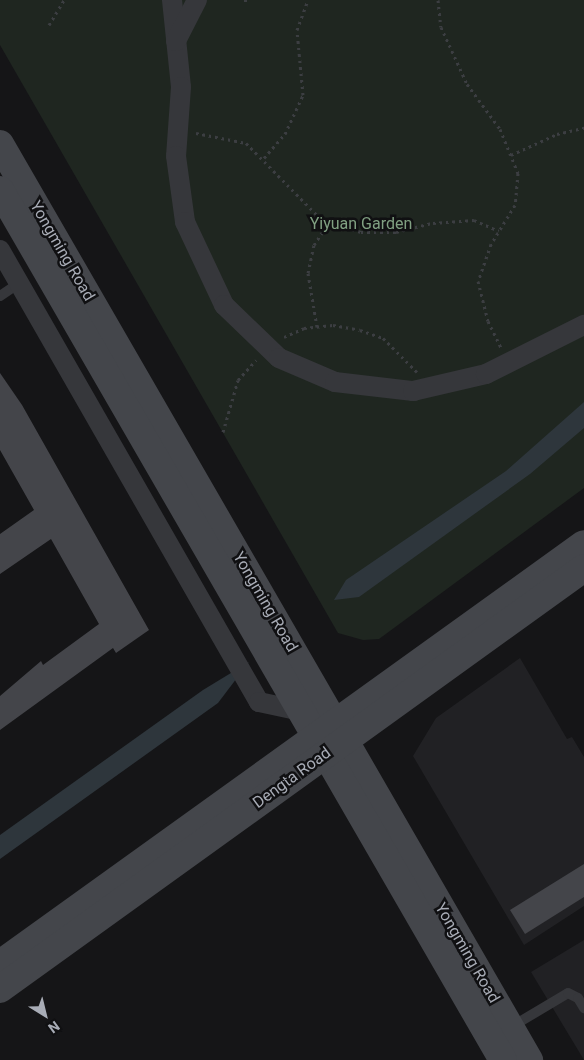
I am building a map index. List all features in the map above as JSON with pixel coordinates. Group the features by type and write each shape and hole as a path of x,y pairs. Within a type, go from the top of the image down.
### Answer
{"street":[{"path":"172,0 181,87 176,156 185,222 224,305 279,358 335,382 413,392 486,374 584,325"},
{"path":"176,41 197,0"},
{"name":"Yongming Road","path":"0,144 330,739 503,1060"},
{"name":"Yongming Road","path":"0,190 301,711 330,739 529,1060"},
{"path":"0,250 259,702 301,711"},
{"name":"Dengta Road","path":"0,989 584,544"},
{"name":"Dengta Road","path":"0,964 584,568"}],"lane":[{"path":"0,296 19,283"},
{"path":"510,1027 568,993 578,998 584,1008"}],"path":[{"path":"49,25 64,0"},
{"path":"244,0 249,0"},
{"path":"264,158 286,134 303,95 297,30 308,0"},
{"path":"438,0 441,27 467,84 500,129 518,173 515,205 499,231 478,282 488,321 510,362"},
{"path":"511,155 557,134 584,128"},
{"path":"177,131 221,135 246,143 264,158 321,219 329,222 362,232 396,232 434,223 474,220 499,231"},
{"path":"316,327 308,273 314,246 329,222"}],"shaded area":[{"path":"584,402 584,428 530,474 359,597 334,600 346,580 506,471"},
{"path":"520,658 567,739 572,737 584,757 584,906 524,945 413,756 436,718"},
{"path":"249,662 218,703 0,859 0,835 203,690"},
{"path":"584,940 584,1060 531,972"}],"green space":[{"name":"Yiyuan Garden","path":"0,0 584,0 584,488 379,639 363,640 338,633 0,45"}],"building":[{"path":"0,373 22,405 149,630 116,653 113,648 0,730 0,696 41,661 43,665 99,624 51,539 0,574 0,534 34,510 0,450"},
{"path":"584,864 584,897 525,934 510,910"}]}
